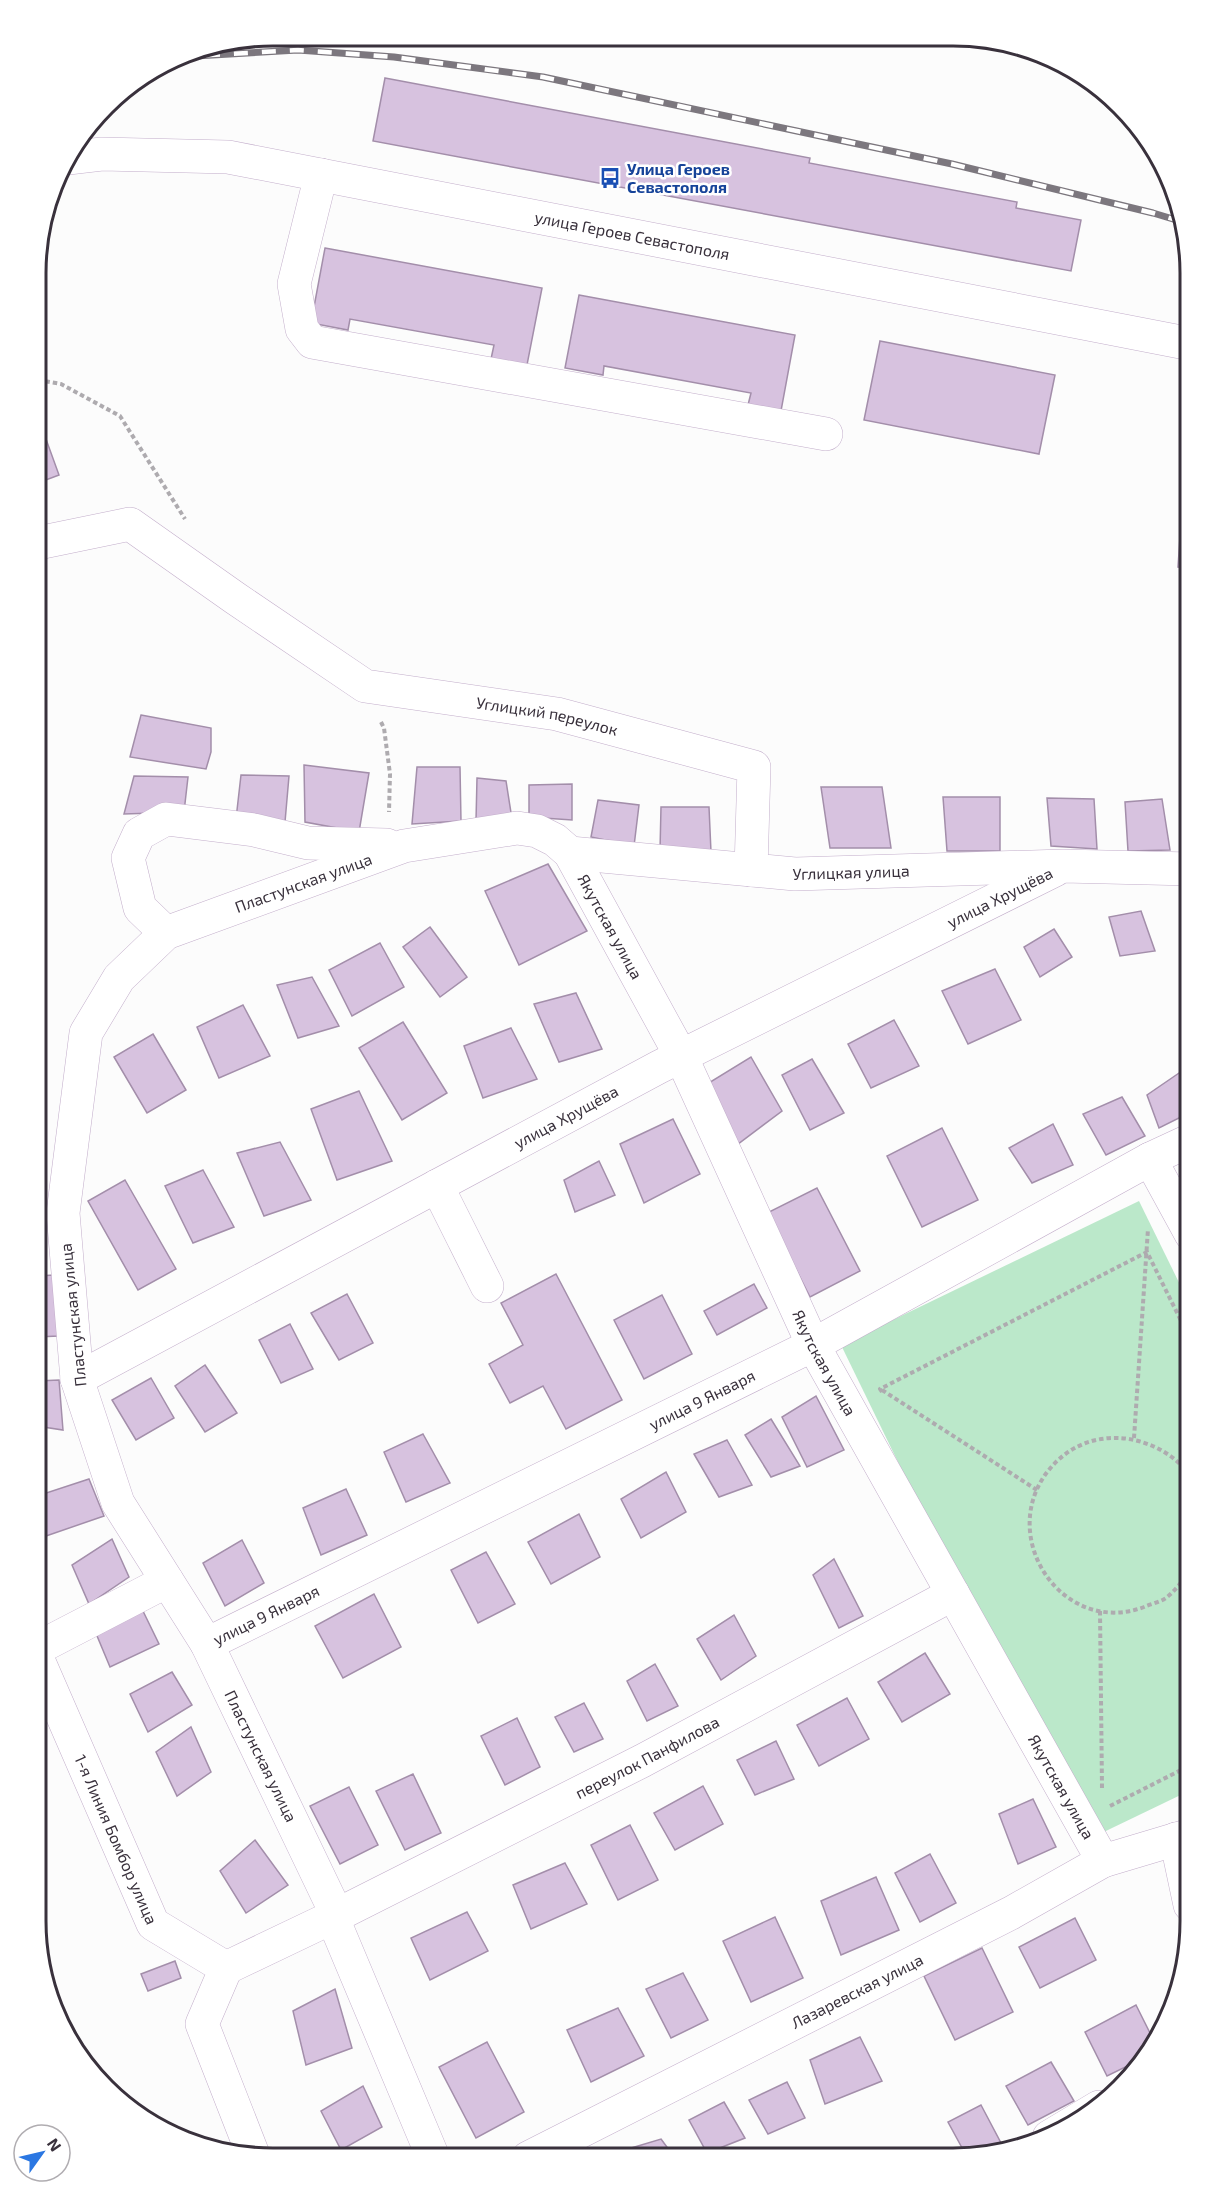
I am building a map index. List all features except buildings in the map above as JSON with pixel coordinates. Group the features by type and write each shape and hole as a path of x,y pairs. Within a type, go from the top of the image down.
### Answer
{"street":[{"name":"улица Героев Севастополя","path":"79,157 102,154 228,157 1180,342"},
{"path":"321,175 294,284 302,329 312,342 826,434"},
{"name":"Углицкий переулок","path":"46,541 130,524 365,686 557,714 754,767 752,870"},
{"path":"166,933 140,908 128,858 139,834 166,819 255,830 308,843 396,846"},
{"name":"Пластунская улица","path":"429,2148 334,1921 337,1914 207,1644 118,1503 77,1379 63,1213 86,1033 119,978 166,933 396,846 517,828 537,831 555,840 570,853"},
{"name":"Углицкая улица","path":"570,853 795,874 1063,866 1180,869"},
{"name":"Якутская улица","path":"570,853 681,1056 813,1345 1103,1861"},
{"name":"улица Хрущёва","path":"77,1379 681,1056 1063,866"},
{"name":"улица 9 Января","path":"207,1644 813,1345 1150,1159 1180,1145"},
{"path":"1150,1159 1180,1214"},
{"path":"437,1186 487,1286"},
{"path":"46,1644 167,1581"},
{"name":"переулок Панфилова","path":"226,1968 642,1761 953,1593"},
{"name":"1-я Линия Бомбор улица","path":"46,1678 153,1924 226,1968"},
{"name":"Лазаревская улица","path":"548,2148 1011,1913 1103,1861 1180,1838"},
{"path":"226,1968 202,2024 250,2147"}],"path":[{"path":"46,381 61,384 120,416 190,528"},
{"path":"365,686 384,728 396,846"},
{"path":"1134,1438 1148,1218"},
{"path":"1147,1252 1180,1319"},
{"path":"880,1389 1147,1252"},
{"path":"870,1382 1037,1490"},
{"path":"1180,1468 1164,1451 1134,1438 1103,1437 1072,1448 1044,1474 1030,1508 1030,1540 1044,1574 1068,1598 1100,1611 1130,1612 1163,1599 1180,1582"},
{"path":"1100,1611 1102,1798"},
{"path":"1102,1810 1180,1771"}],"green space":[{"path":"1139,1201 1180,1285 1180,1795 1083,1842 841,1345"}],"railway":[{"path":"212,55 298,50 394,57 543,77 952,164 1174,219"}],"place":[{"name":"Улица Героев Севастополя","path":"610,178"}]}
